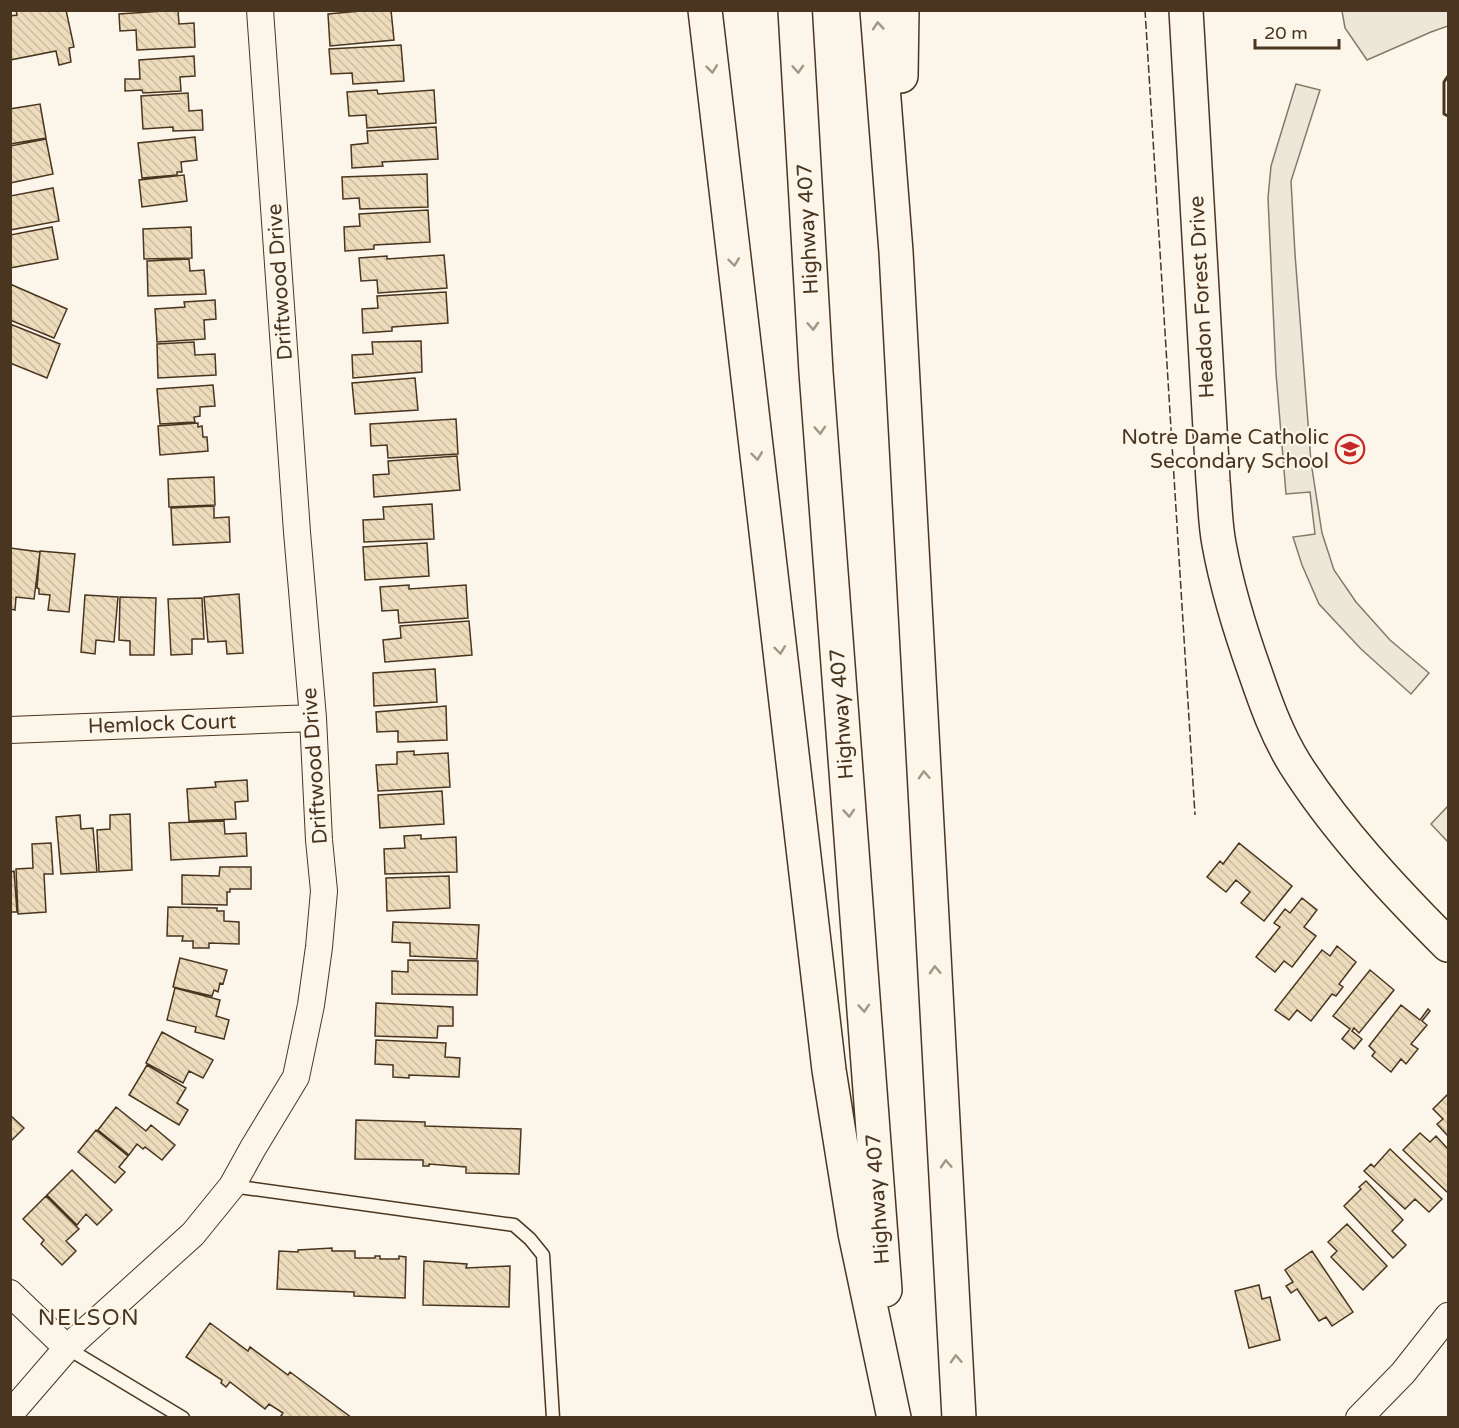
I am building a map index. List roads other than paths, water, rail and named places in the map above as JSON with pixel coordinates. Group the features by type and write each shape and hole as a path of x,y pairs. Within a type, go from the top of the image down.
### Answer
{"main road":[{"path":"705,10 829,1070 855,1233 894,1418"},
{"name":"Highway 407","path":"795,10 816,372 894,1418"},
{"path":"877,10 896,252 959,1418"},
{"path":"896,252 902,10"},
{"name":"Headon Forest Drive","path":"1186,10 1213,481 1219,543 1241,633 1276,728 1295,764 1346,834 1406,903 1449,945"}],"street":[{"name":"Driftwood Drive","path":"10,1414 67,1348 193,1234 232,1186 296,1077 311,1005 324,891 260,10"},
{"name":"Hemlock Court","path":"10,730 313,718"},
{"path":"10,1293 67,1348"},
{"path":"1359,1418 1403,1373 1449,1316"}],"lane":[{"path":"232,1186 514,1225 543,1255 553,1418"},
{"path":"67,1348 183,1418"}],"place":[{"name":"Notre Dame Catholic Secondary School","path":"1350,449"}],"district":[{"name":"NELSON","path":"89,1318"}]}
